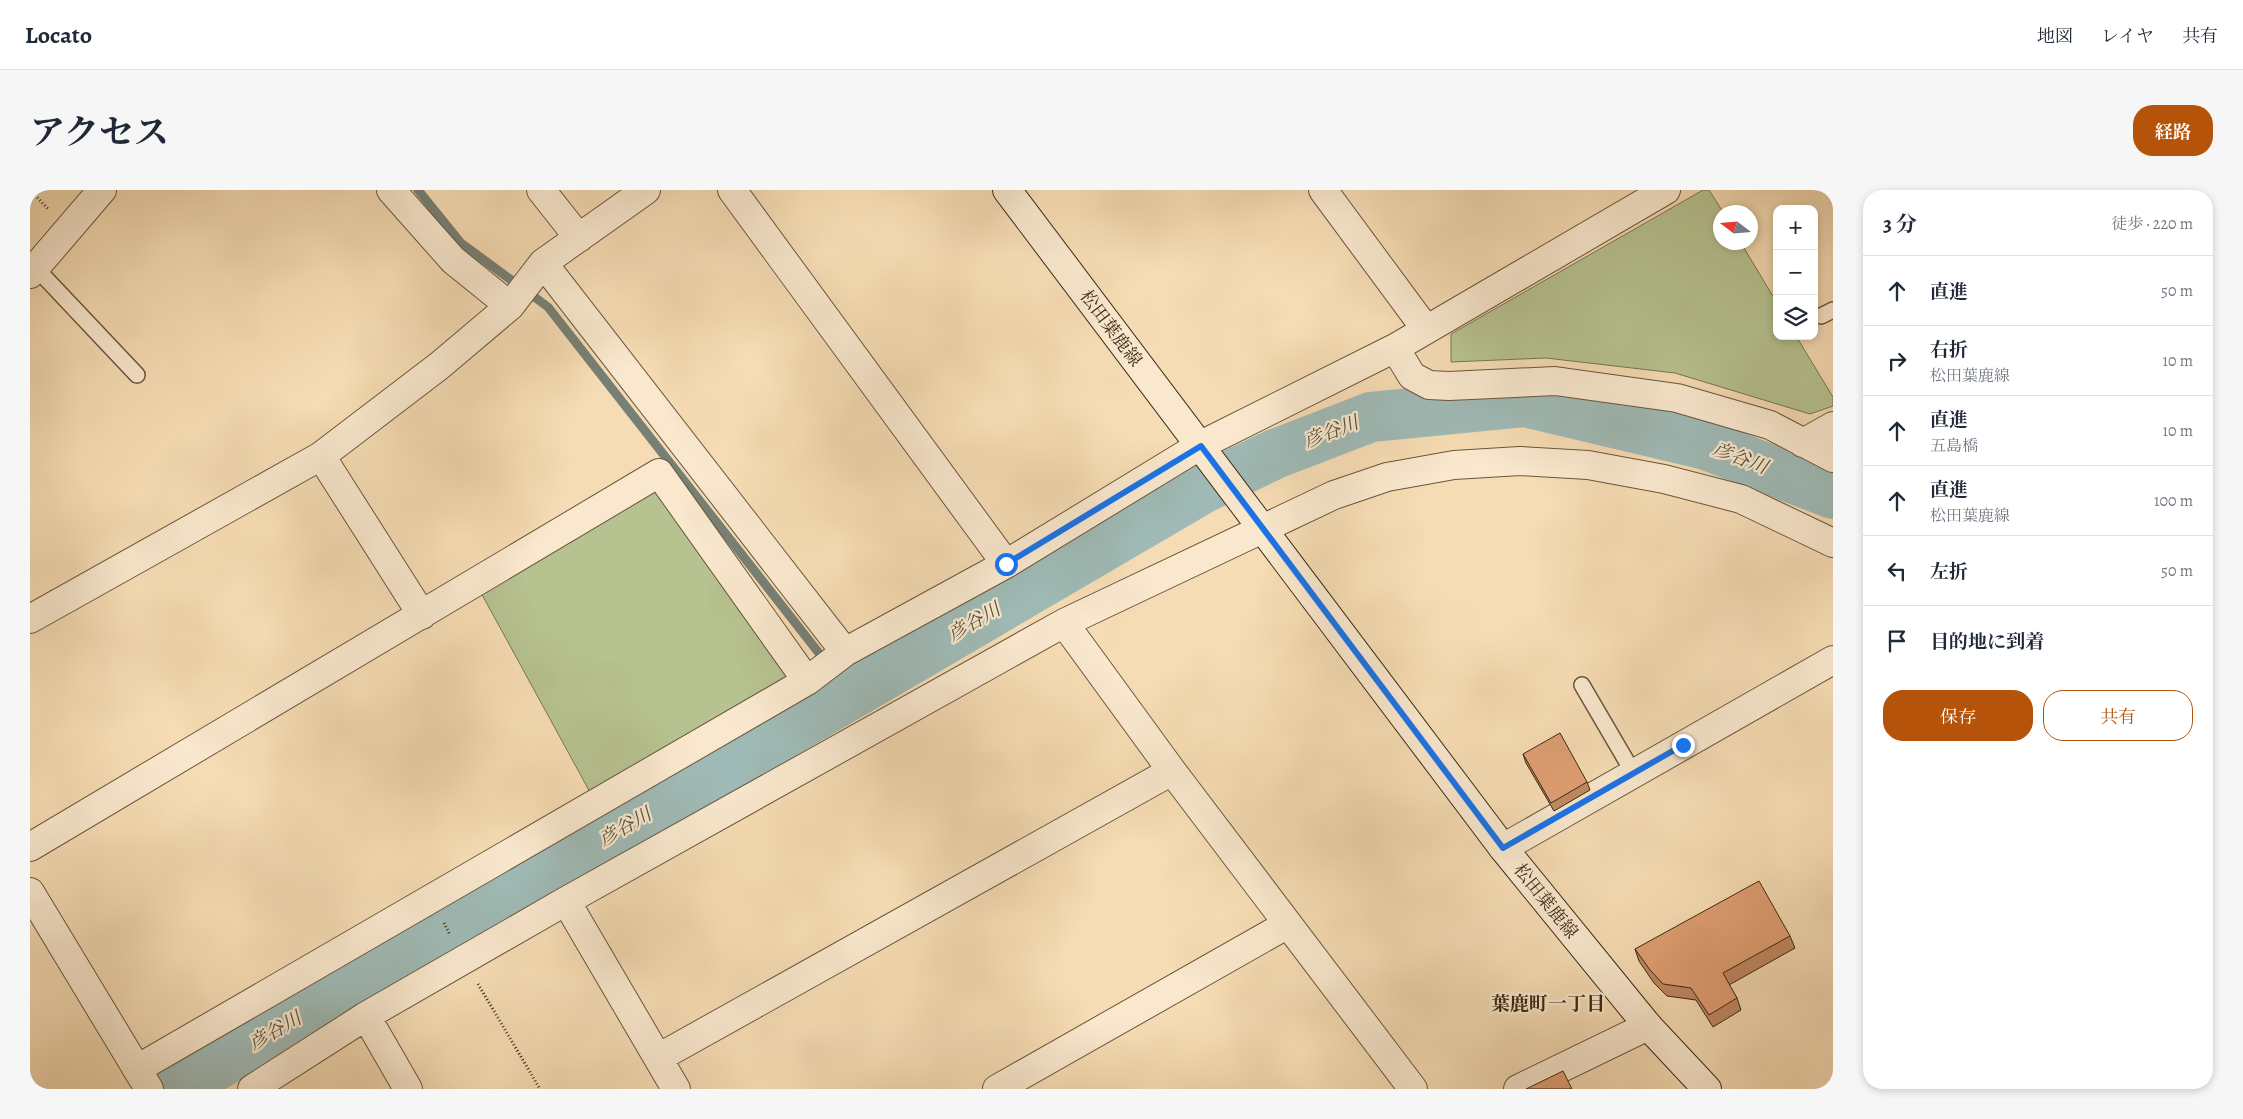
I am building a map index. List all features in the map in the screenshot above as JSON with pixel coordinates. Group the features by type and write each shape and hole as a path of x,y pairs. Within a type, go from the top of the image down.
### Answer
{"street":[{"path":"32,271 102,190"},
{"path":"391,190 454,260 510,306"},
{"path":"541,190 579,238"},
{"path":"30,619 321,456 439,366 510,306 543,263 646,190"},
{"path":"732,190 1006,564"},
{"name":"松田葉鹿線","path":"1007,190 1503,848 1648,1026 1707,1089"},
{"path":"1323,190 1425,328"},
{"path":"30,892 144,1082 807,681 845,652 1208,456 1395,348 1425,328 1666,190"},
{"path":"543,263 845,652"},
{"path":"1395,348 1412,376 1429,385 1449,386 1556,380 1677,398 1770,425 1833,458"},
{"path":"1803,443 1833,426"},
{"path":"321,456 422,616"},
{"path":"252,1089 366,1016 566,901 1064,623 1256,521 1388,477 1454,465 1520,460 1588,465 1664,479 1741,499 1833,543"},
{"path":"30,848 659,474 807,681"},
{"path":"1064,623 1172,771 1413,1089"},
{"path":"1503,848 1833,660"},
{"path":"658,1058 1172,771"},
{"path":"566,901 676,1089"},
{"path":"997,1089 1288,924"},
{"path":"366,1016 408,1089"},
{"path":"1518,1089 1648,1026"}],"lane":[{"path":"32,271 138,375"},
{"path":"1582,685 1634,774"}],"path":[{"path":"440,917 540,1089"}],"green space":[{"path":"1703,190 1709,190 1719,205 1713,205 1713,250 1745,250 1773,296 1773,340 1798,340 1833,397 1833,406 1810,414 1675,373 1546,358 1451,362 1451,334"},
{"path":"658,483 794,677 591,794 480,591"}],"building":[{"path":"1560,733 1587,782 1551,803 1523,754"},
{"path":"1759,881 1790,936 1723,973 1737,998 1709,1015 1691,988 1663,984 1635,949"},
{"path":"1563,1071 1572,1089 1526,1089"}],"waterway":[{"path":"418,190 461,243 548,307 851,694"},
{"name":"彦谷川","path":"176,1089 1204,488 1275,454 1371,417 1525,402 1706,445 1833,494"}],"district":[{"name":"葉鹿町一丁目","path":"1548,1004"}],"route":[{"path":"1006,564 1201,446 1503,848 1683,745"}]}
